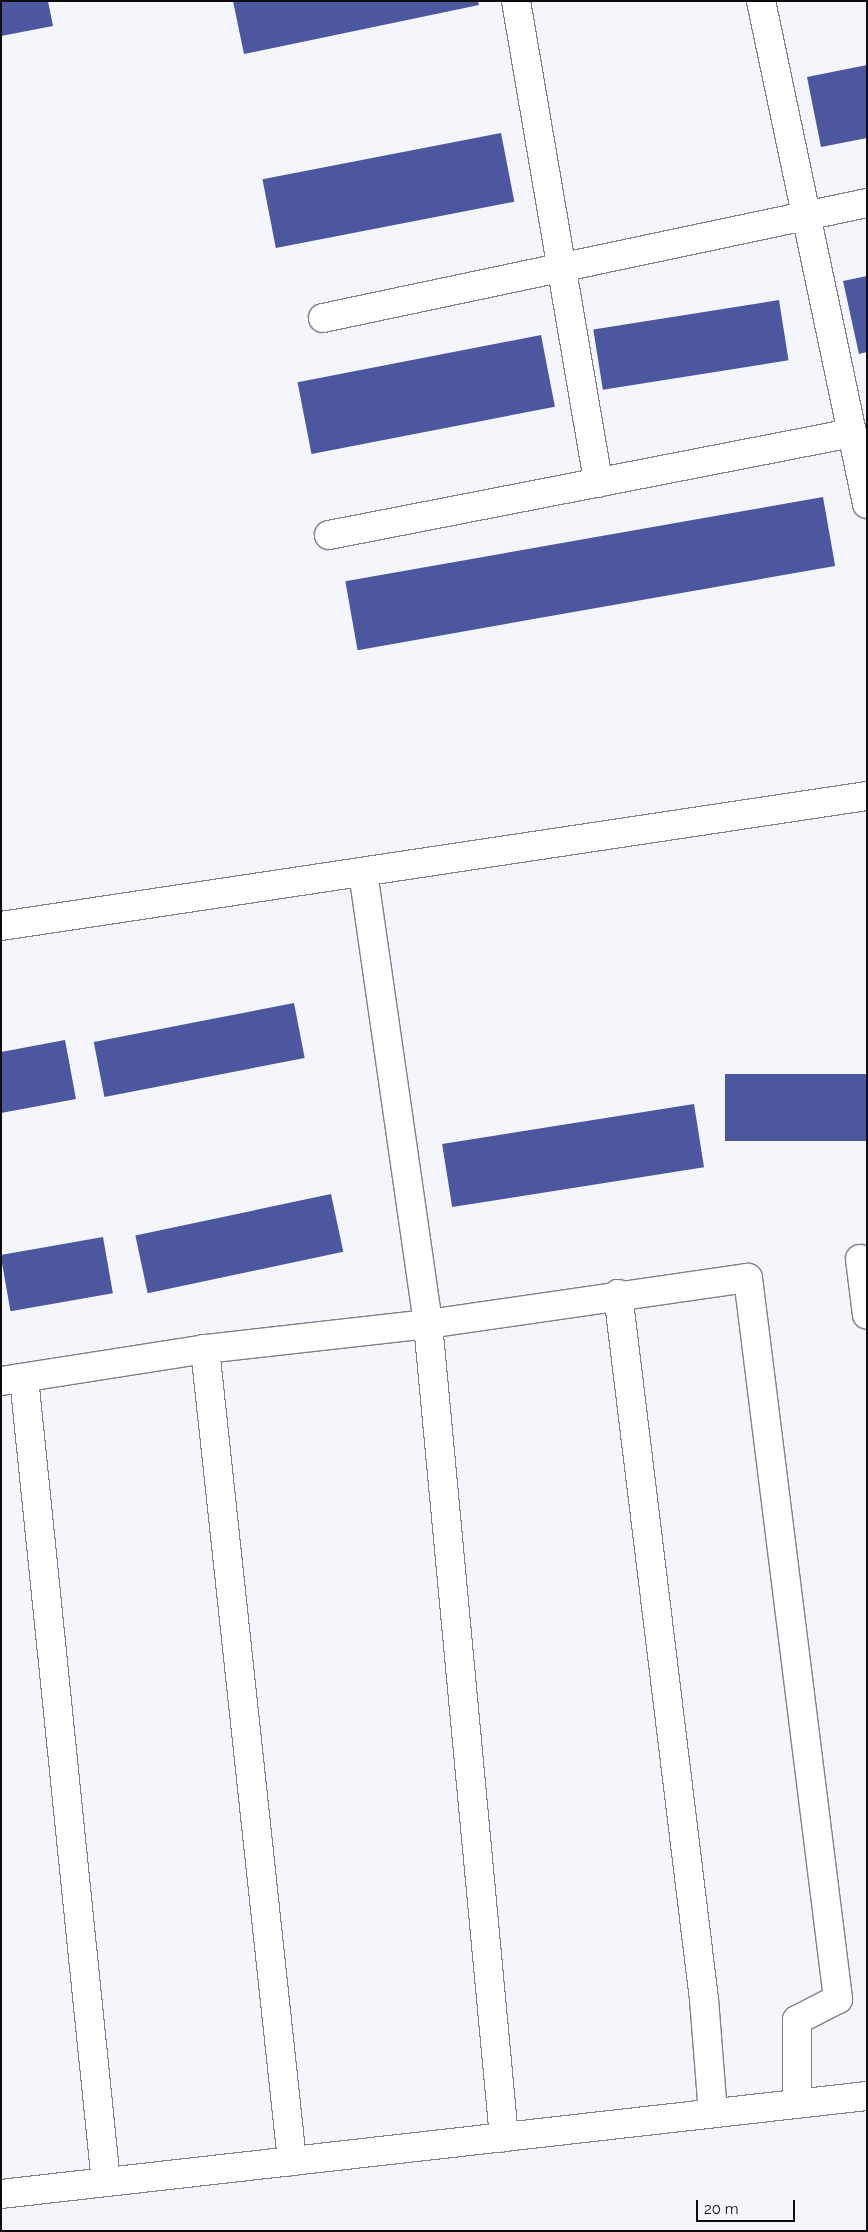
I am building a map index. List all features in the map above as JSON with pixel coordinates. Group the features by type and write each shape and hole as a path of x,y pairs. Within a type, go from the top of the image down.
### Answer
{"street":[{"path":"516,1 559,268 598,483"},
{"path":"761,1 867,504"},
{"path":"323,318 867,203"},
{"path":"329,535 852,433"},
{"path":"1,926 867,796"},
{"path":"363,872 428,1324 504,2137"},
{"path":"860,1259 867,1315"},
{"path":"106,2182 13,1380 205,1349 428,1324 618,1294 748,1278 838,1999 797,2020 797,2104"},
{"path":"618,1294 704,1999 713,2113"},
{"path":"205,1349 292,2161"},
{"path":"1,2194 867,2096"}],"building":[{"path":"1,1 48,1 53,26 1,36"},
{"path":"233,1 478,1 479,5 244,54"},
{"path":"867,65 867,138 821,147 807,77"},
{"path":"501,133 514,202 276,248 262,179"},
{"path":"867,276 867,352 859,354 843,281"},
{"path":"779,300 789,360 603,390 593,329"},
{"path":"541,335 555,407 311,454 298,382"},
{"path":"823,497 835,566 358,650 345,581"},
{"path":"294,1003 305,1058 104,1097 94,1042"},
{"path":"65,1040 76,1099 1,1113 1,1052"},
{"path":"725,1074 867,1074 867,1141 725,1141"},
{"path":"694,1104 704,1167 452,1207 442,1144"},
{"path":"331,1194 343,1252 148,1293 135,1236"},
{"path":"103,1237 113,1293 10,1311 1,1255"}]}
